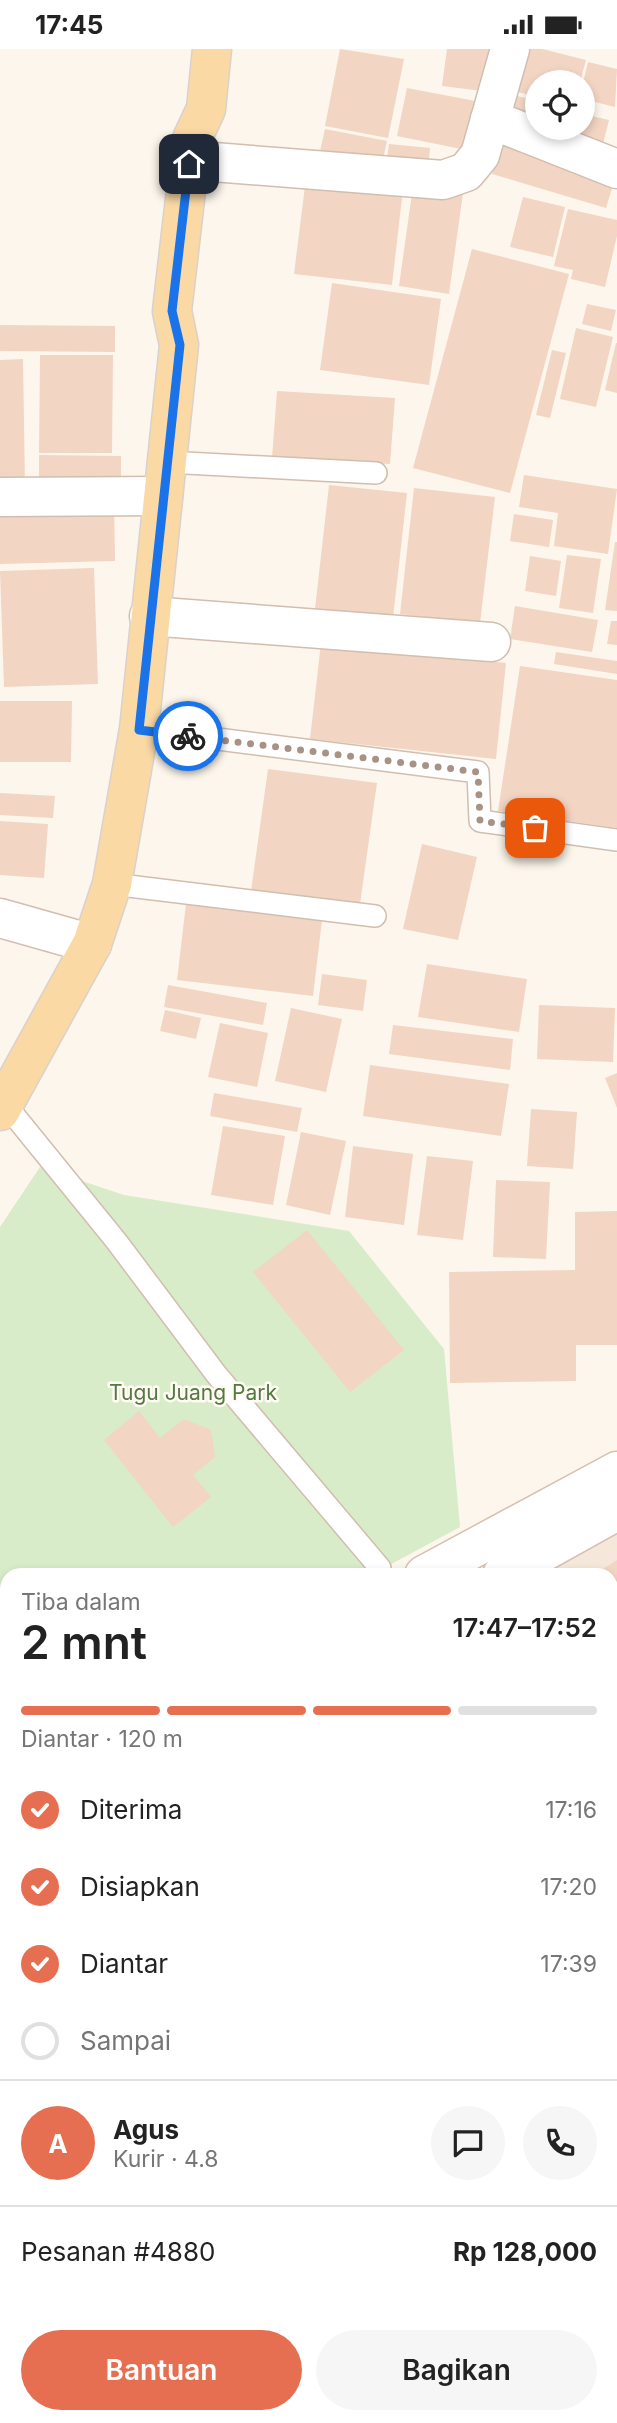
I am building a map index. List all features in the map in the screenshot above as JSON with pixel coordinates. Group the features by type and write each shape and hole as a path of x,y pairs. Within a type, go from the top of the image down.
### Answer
{"main road":[{"path":"2,1108 92,944 112,884 139,730 149,616 180,345 172,311 192,139 206,109 212,49"},
{"path":"180,345 197,316 215,138 206,109"}],"street":[{"path":"213,162 443,180 466,172 480,155 510,49"},
{"path":"490,119 617,169"},
{"path":"0,497 165,479"},
{"path":"149,616 491,642"},
{"path":"0,918 92,944"},
{"path":"437,1568 617,1471"},
{"path":"515,1568 617,1511"}],"lane":[{"path":"165,479 376,474"},
{"path":"139,730 478,772 480,821 617,840"},
{"path":"112,884 375,916"},
{"path":"2,1108 117,1243 216,1374 380,1568"}],"shaded area":[{"path":"617,1511 617,1568 515,1568"}],"green space":[{"name":"Tugu Juang Park","path":"40,1167 124,1195 349,1231 444,1349 460,1527 384,1568 0,1568 0,1227"}],"building":[{"path":"340,49 404,59 388,138 325,126"},
{"path":"447,49 489,49 482,91 442,86"},
{"path":"525,49 542,49 586,60 583,70 525,70 525,94 514,91"},
{"path":"588,62 617,69 615,107 595,102 595,70 586,70"},
{"path":"407,88 486,103 476,152 397,136"},
{"path":"510,94 525,98 525,124 503,119"},
{"path":"595,117 609,120 603,144 590,140 595,140"},
{"path":"325,129 387,141 381,168 319,156"},
{"path":"503,137 617,172 606,208 492,174"},
{"path":"389,144 430,148 428,171 386,167"},
{"path":"306,178 403,189 392,285 294,274"},
{"path":"413,186 463,193 449,294 399,286"},
{"path":"523,197 565,207 553,257 510,247"},
{"path":"568,209 617,220 617,236 605,287 571,279 573,270 554,266"},
{"path":"472,249 569,274 510,493 413,468"},
{"path":"332,283 441,299 429,385 320,370"},
{"path":"587,304 616,310 611,331 582,324"},
{"path":"0,325 115,326 115,352 0,351"},
{"path":"576,328 613,337 596,407 560,399"},
{"path":"617,343 617,393 605,390"},
{"path":"552,350 566,353 550,418 536,415"},
{"path":"40,355 113,355 112,453 39,453"},
{"path":"23,359 25,487 0,487 0,360"},
{"path":"277,391 395,398 390,464 272,458"},
{"path":"39,455 121,456 121,488 39,488"},
{"path":"524,475 617,489 608,554 554,546 558,513 519,507"},
{"path":"329,485 407,493 393,618 315,609"},
{"path":"414,488 495,497 480,623 400,614"},
{"path":"114,499 115,561 0,564 0,501"},
{"path":"514,514 553,520 549,547 510,541"},
{"path":"617,542 617,611 605,610"},
{"path":"567,555 601,559 593,613 559,608"},
{"path":"530,556 561,561 556,596 525,591"},
{"path":"94,568 98,684 4,687 0,571"},
{"path":"515,606 598,620 592,652 510,639"},
{"path":"611,621 617,621 617,645 607,644"},
{"path":"321,643 506,663 496,759 310,739"},
{"path":"556,652 617,661 617,674 554,664"},
{"path":"520,666 617,680 617,828 498,811"},
{"path":"0,701 72,701 71,762 0,762"},
{"path":"268,769 377,783 360,904 251,891"},
{"path":"0,793 55,796 53,818 0,815"},
{"path":"0,821 48,824 44,878 0,875"},
{"path":"422,844 477,857 458,940 403,929"},
{"path":"186,904 322,920 313,996 177,980"},
{"path":"427,964 527,979 519,1032 418,1017"},
{"path":"322,974 367,980 363,1011 318,1005"},
{"path":"168,985 267,1003 263,1025 164,1007"},
{"path":"539,1005 615,1008 613,1062 537,1059"},
{"path":"291,1008 342,1019 326,1092 275,1081"},
{"path":"165,1010 201,1018 196,1039 160,1031"},
{"path":"220,1023 268,1033 257,1087 208,1077"},
{"path":"393,1025 513,1039 510,1070 389,1054"},
{"path":"370,1065 509,1084 501,1136 363,1116"},
{"path":"617,1073 617,1108 605,1078"},
{"path":"214,1093 302,1108 297,1132 210,1116"},
{"path":"531,1109 577,1112 573,1169 527,1166"},
{"path":"223,1126 285,1136 273,1205 211,1195"},
{"path":"301,1132 346,1141 330,1215 286,1205"},
{"path":"353,1146 413,1154 404,1225 345,1217"},
{"path":"427,1156 473,1161 463,1240 417,1235"},
{"path":"496,1180 550,1182 546,1259 493,1257"},
{"path":"617,1211 617,1345 576,1345 576,1381 450,1383 449,1272 575,1270 575,1212"},
{"path":"307,1230 404,1350 350,1392 253,1272"},
{"path":"139,1411 160,1438 184,1419 211,1430 215,1457 193,1475 211,1497 173,1527 104,1440"},
{"path":"617,1560 617,1568 604,1568"}],"way so far":[{"path":"188,736 478,772 480,821 535,828"}],"route":[{"path":"188,736 139,730 149,616 180,345 172,311 189,164"}]}
